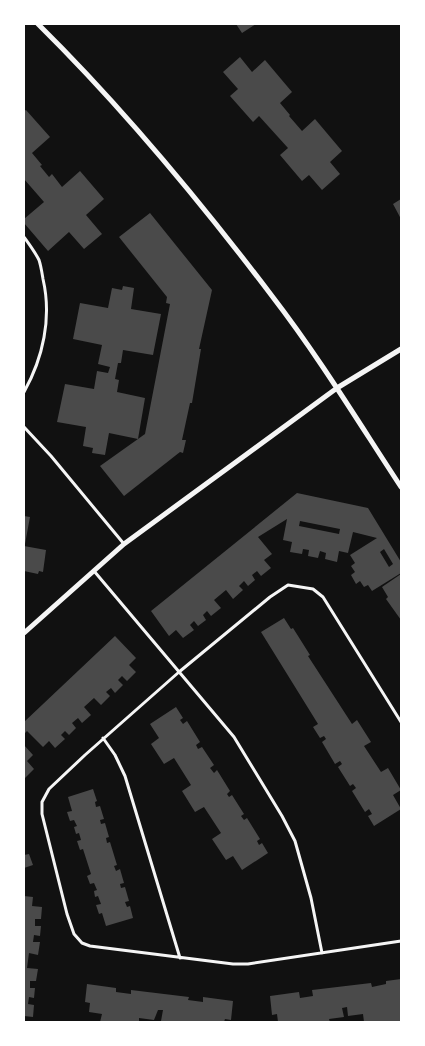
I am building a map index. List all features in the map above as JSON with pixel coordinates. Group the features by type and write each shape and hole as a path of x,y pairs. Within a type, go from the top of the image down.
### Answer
{"street":[{"path":"38,24 72,57 157,151 273,297 337,388 401,488"},
{"path":"24,633 124,544 337,388 401,348"}],"lane":[{"path":"24,237 39,261 48,303 45,331 40,352 33,375 24,392"},
{"path":"24,427 51,456 124,544"},
{"path":"94,570 234,737 295,841 311,898 322,953"},
{"path":"401,722 323,597 313,589 288,586 270,597 103,738 49,789 42,802 44,823 67,914 74,934 82,943 90,946 180,958 248,964 401,941"},
{"path":"103,738 115,755 125,776 180,958"}],"building":[{"path":"236,24 256,24 242,33"},
{"path":"240,57 252,72 265,60 292,92 280,103 289,116 302,131 315,119 342,151 330,162 340,174 322,190 309,175 302,181 280,155 288,148 259,116 253,122 230,96 238,89 223,72"},
{"path":"26,110 50,137 32,153 49,177 52,174 62,187 80,171 104,199 86,215 102,234 84,249 69,232 48,251 24,223 24,219 44,202 24,179 24,111"},
{"path":"401,199 401,219 393,204"},
{"path":"150,213 212,290 199,349 201,349 192,403 190,403 182,440 186,440 183,453 180,452 124,496 100,466 145,434 170,304 166,303 167,297 119,237"},
{"path":"123,286 134,288 131,309 161,314 153,355 123,350 121,363 118,363 115,379 119,380 117,392 145,398 138,439 109,433 105,455 92,453 93,448 83,446 86,427 57,422 65,384 94,389 97,371 108,373 110,367 98,364 102,345 73,339 80,303 108,308 112,288 122,290"},
{"path":"297,493 368,508 401,562 401,573 372,591 368,585 364,587 360,581 356,584 351,575 355,572 351,566 355,563 350,555 377,538 353,532 348,553 339,551 337,562 325,559 326,553 320,551 318,558 308,556 309,550 303,549 302,554 290,552 292,542 283,540 287,519 258,537 272,554 264,560 271,568 261,576 257,571 252,575 255,580 248,586 244,581 239,586 243,590 233,599 226,590 214,600 221,608 211,616 207,611 203,615 206,620 198,626 194,621 190,625 194,630 183,638 176,630 169,636 151,611","holes":["300,521 340,529 339,534 299,526","384,549 393,564 389,567 380,552"]},
{"path":"24,516 30,517 25,544 24,544"},
{"path":"24,546 46,550 43,572 39,571 38,574 24,571"},
{"path":"401,574 401,620 386,599 388,597 382,587"},
{"path":"284,618 291,629 293,628 310,655 308,656 352,724 357,720 371,742 364,746 381,772 388,768 401,790 393,795 401,809 374,826 368,816 372,814 369,809 365,812 352,791 356,788 353,784 350,786 338,767 342,764 340,761 335,764 322,742 326,739 324,736 320,738 313,727 318,724 261,632"},
{"path":"115,636 136,658 129,665 136,672 127,681 122,676 118,680 123,685 115,693 111,688 106,692 110,696 101,705 94,698 84,707 91,715 82,723 78,718 72,723 76,728 69,735 65,731 61,735 65,739 55,748 49,741 43,747 27,731 24,734 24,722"},
{"path":"176,707 183,718 180,720 183,724 187,721 200,742 196,745 198,749 202,747 214,765 210,768 214,773 217,770 230,791 227,794 229,797 232,795 244,814 241,816 244,820 247,818 260,839 257,841 259,845 262,843 268,853 242,870 233,856 226,860 212,839 221,833 204,807 195,812 182,791 191,785 174,758 164,764 151,744 159,738 150,724"},
{"path":"24,745 33,755 27,761 34,769 24,779"},
{"path":"93,789 97,801 95,802 96,807 100,806 104,819 100,820 101,824 105,823 109,837 106,838 107,843 110,842 117,865 114,866 116,871 120,869 124,883 120,884 121,888 125,887 129,901 125,902 127,907 130,906 133,918 106,926 102,913 99,914 96,905 101,904 98,896 95,897 94,891 97,890 94,883 90,884 87,876 91,874 83,849 80,850 77,841 81,840 79,833 76,834 74,827 77,826 74,820 70,821 67,812 72,811 68,797"},
{"path":"29,854 33,865 24,868 24,855"},
{"path":"24,896 33,897 32,906 42,907 41,919 35,919 35,926 41,926 40,936 34,935 33,942 40,942 38,955 29,953 27,968 38,969 36,981 30,981 30,988 35,988 34,998 29,997 28,1004 34,1005 33,1017 24,1016"},
{"path":"401,979 401,1022 364,1022 363,1014 348,1016 347,1007 342,1008 344,1017 329,1019 330,1022 278,1022 277,1014 272,1015 270,996 299,992 300,998 313,996 312,990 371,983 372,987 386,984 386,981"},
{"path":"87,984 116,988 116,992 131,994 131,990 189,997 188,1000 203,1002 203,997 233,1001 231,1020 225,1019 224,1022 161,1021 163,1010 158,1010 154,1020 139,1018 139,1022 100,1022 102,1014 89,1012 90,1003 85,1002"}]}
